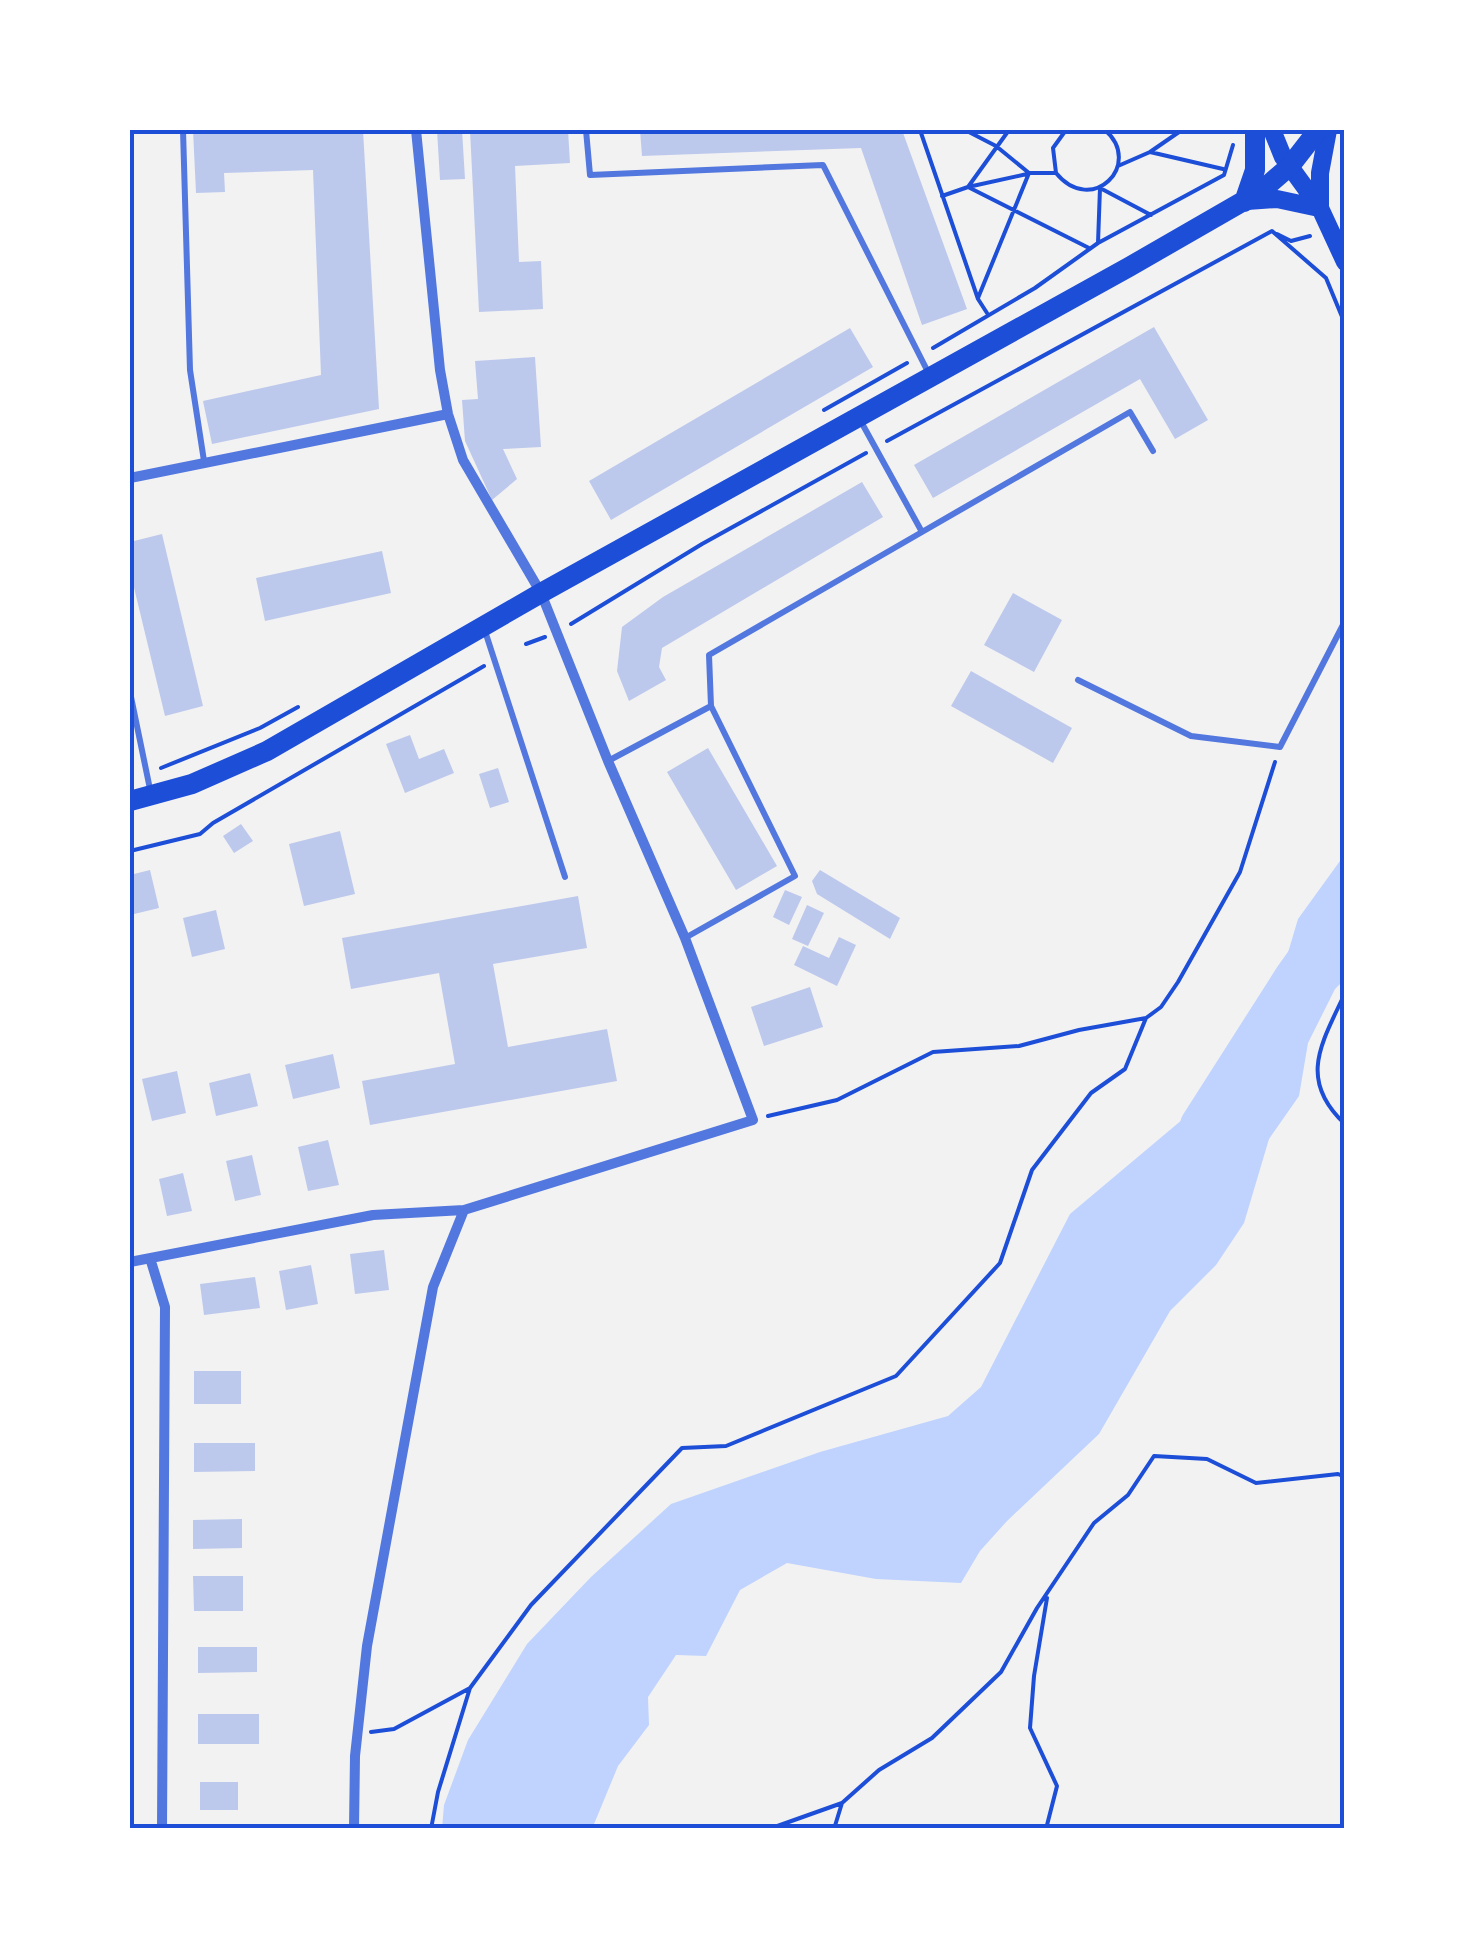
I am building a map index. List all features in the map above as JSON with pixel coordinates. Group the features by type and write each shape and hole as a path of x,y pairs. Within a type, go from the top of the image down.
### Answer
{"main road":[{"path":"1244,202 1254,179 1255,130"},
{"path":"1256,154 1262,130"},
{"path":"1272,130 1278,148 1320,208 1345,262"},
{"path":"141,798 192,784 268,751 541,592 1244,202 1290,166 1318,130"},
{"path":"1320,208 1321,161 1328,130"},
{"path":"1244,202 1277,199 1320,208"}],"street":[{"path":"130,1262 372,1215 464,1210 754,1120 685,938 608,762 541,592 463,460 448,414 440,370 416,130"},
{"path":"130,478 448,414"},
{"path":"354,1829 356,1748 367,1646 433,1287 464,1210"},
{"path":"150,1258 165,1307 162,1829"}],"lane":[{"path":"183,130 190,370 204,461"},
{"path":"586,130 590,175 823,165 931,377"},
{"path":"685,938 795,876 711,706 709,654 1130,412 1153,451"},
{"path":"858,417 922,532"},
{"path":"1078,680 1191,736 1280,747 1345,621"},
{"path":"483,627 565,877"},
{"path":"130,692 141,798"},
{"path":"608,762 711,706"}],"path":[{"path":"920,130 978,300 989,314"},
{"path":"966,130 996,146 1030,173"},
{"path":"968,188 1010,130"},
{"path":"1066,130 1053,148 1056,173 1075,189 1100,188 1152,215"},
{"path":"1098,243 1100,188 1118,166 1116,143 1105,130"},
{"path":"1166,130 1182,131"},
{"path":"1118,166 1150,152 1182,131"},
{"path":"959,334 1035,288 1098,243 1224,175 1233,144"},
{"path":"1150,152 1225,170"},
{"path":"942,196 1030,173 1056,173"},
{"path":"978,300 1030,173"},
{"path":"968,188 1090,249"},
{"path":"526,644 557,633 702,544 1272,231 1326,278 1345,324"},
{"path":"130,852 200,834 494,660"},
{"path":"754,1120 837,1100 933,1052 1019,1046 1146,1018 1161,1007 1178,982 1240,872 1280,747"},
{"path":"1345,993 1316,1056 1324,1104 1345,1124"},
{"path":"431,1829 438,1792 470,1688 531,1604 682,1448 726,1446 896,1376 1000,1263 1032,1170 1091,1093 1126,1069 1146,1018"},
{"path":"769,1829 842,1803 879,1770 932,1738 1001,1672 1094,1522 1128,1495 1154,1456 1207,1458 1256,1483 1345,1476"},
{"path":"1046,1829 1057,1786 1030,1728 1048,1592"},
{"path":"356,1748 371,1732 394,1729 470,1688"},
{"path":"834,1829 842,1803"}],"water":[{"path":"1345,854 1345,979 1335,989 1308,1043 1299,1096 1269,1139 1244,1223 1216,1265 1170,1311 1099,1434 1007,1521 980,1551 961,1583 876,1579 787,1563 740,1590 706,1656 676,1655 648,1697 649,1725 618,1766 592,1829 442,1829 444,1805 468,1740 527,1644 591,1577 671,1504 820,1452 948,1416 981,1387 1070,1214 1227,1082 1268,1020 1298,919"}],"building":[{"path":"193,130 363,130 379,409 212,444 203,401 321,375 313,170 224,173 225,192 196,193"},
{"path":"437,130 462,130 465,179 440,180"},
{"path":"470,130 568,130 570,163 515,166 519,262 541,261 543,309 479,312"},
{"path":"640,130 902,130 967,309 922,325 861,148 642,156"},
{"path":"1154,327 1208,420 1175,439 1140,379 933,498 914,465"},
{"path":"850,328 873,367 611,520 589,481"},
{"path":"535,357 541,447 503,449 517,479 492,500 465,441 462,400 478,399 475,361"},
{"path":"862,482 883,517 662,648 659,667 666,680 629,701 617,671 622,627 663,597"},
{"path":"162,534 203,706 165,716 130,571 130,542"},
{"path":"382,551 391,593 265,621 256,578"},
{"path":"1013,593 1062,620 1034,672 984,645"},
{"path":"971,671 1072,728 1053,763 951,706"},
{"path":"410,735 419,759 444,749 454,773 405,793 386,744"},
{"path":"708,748 777,866 736,890 667,772"},
{"path":"498,768 509,802 490,808 479,774"},
{"path":"241,824 253,841 234,853 223,836"},
{"path":"340,831 355,894 304,906 289,844"},
{"path":"150,870 159,908 130,915 130,875"},
{"path":"820,870 900,918 890,939 817,894 812,881"},
{"path":"785,890 802,897 789,925 773,917"},
{"path":"578,896 587,948 493,964 508,1047 607,1029 617,1081 370,1125 362,1081 455,1064 439,973 351,989 342,938"},
{"path":"807,905 824,913 808,946 792,939"},
{"path":"216,910 225,949 192,957 183,918"},
{"path":"839,937 856,945 837,986 794,965 803,946 829,958"},
{"path":"810,987 823,1027 764,1046 751,1007"},
{"path":"333,1054 340,1088 293,1099 285,1065"},
{"path":"177,1071 186,1113 152,1121 142,1079"},
{"path":"250,1073 258,1106 216,1116 209,1083"},
{"path":"328,1140 339,1185 308,1191 298,1147"},
{"path":"252,1155 261,1195 235,1201 226,1161"},
{"path":"183,1173 192,1211 167,1216 159,1179"},
{"path":"384,1250 389,1290 355,1294 350,1254"},
{"path":"311,1265 318,1304 286,1310 279,1271"},
{"path":"255,1277 260,1308 204,1315 200,1284"},
{"path":"194,1371 241,1371 241,1404 194,1404"},
{"path":"194,1443 255,1443 255,1471 194,1472"},
{"path":"242,1519 242,1548 193,1549 193,1520"},
{"path":"193,1576 243,1576 243,1611 194,1611"},
{"path":"198,1647 257,1647 257,1672 198,1673"},
{"path":"198,1714 259,1714 259,1744 198,1744"},
{"path":"200,1782 238,1782 238,1810 200,1810"}],"waterway":[{"path":"1199,1125 1294,976 1345,905"}]}
